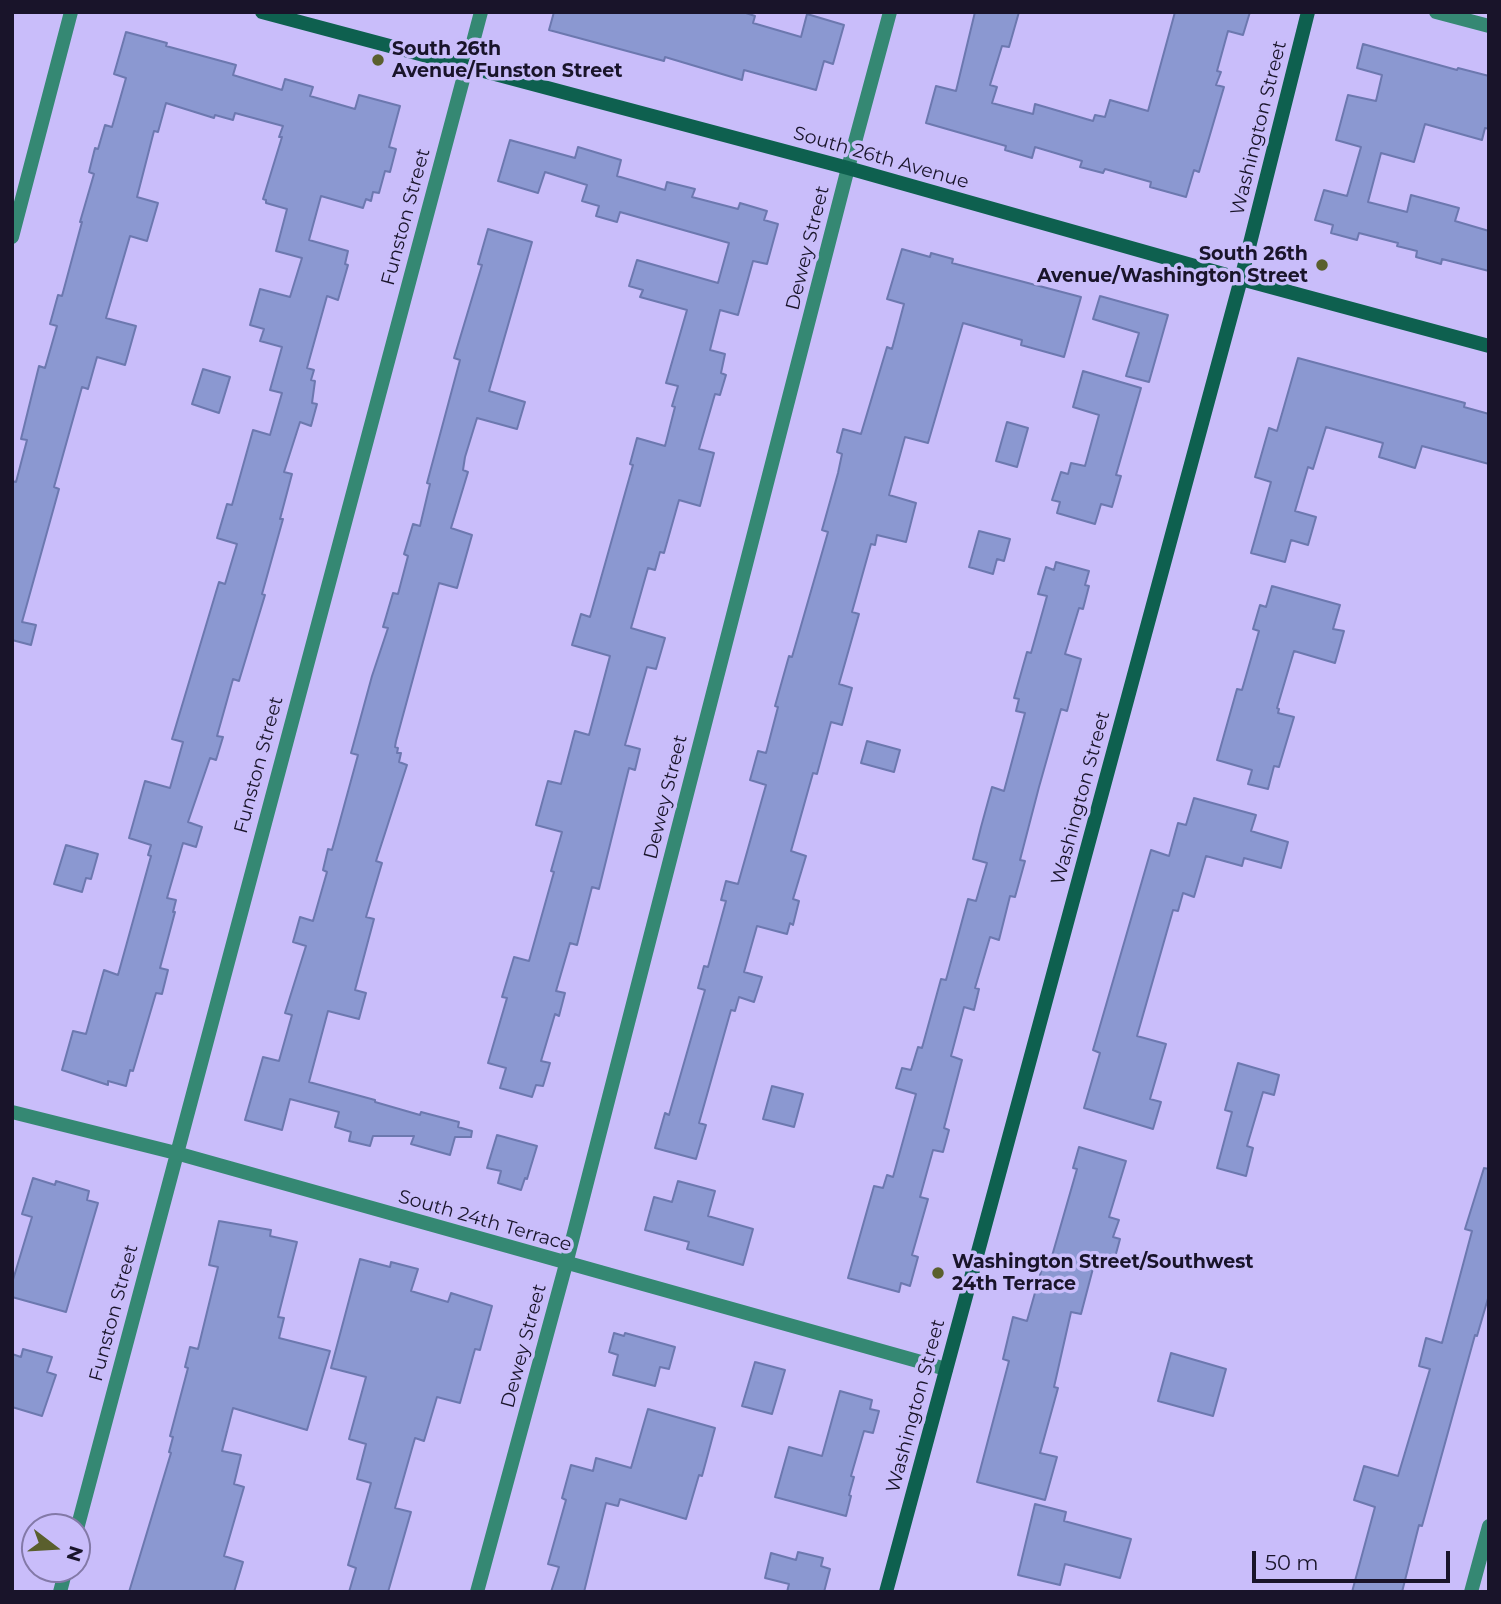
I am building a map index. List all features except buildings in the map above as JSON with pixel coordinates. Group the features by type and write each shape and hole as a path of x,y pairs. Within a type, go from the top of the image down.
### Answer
{"street":[{"path":"12,237 71,12"},
{"name":"South 26th Avenue","path":"262,12 848,168 1489,346"},
{"name":"Funston Street","path":"81,1513 481,12"},
{"name":"Dewey Street","path":"477,1592 566,1264 848,168 891,12"},
{"name":"Washington Street","path":"886,1592 1241,279 1308,12"},
{"path":"1436,12 1489,26"},
{"name":"South 24th Terrace","path":"12,1112 176,1153 946,1369"},
{"path":"1471,1592 1489,1526"}],"place":[{"name":"South 26th Avenue/Funston Street","path":"378,60"},
{"name":"South 26th Avenue/Washington Street","path":"1322,265"},
{"name":"Washington Street/Southwest 24th Terrace","path":"938,1273"}]}
